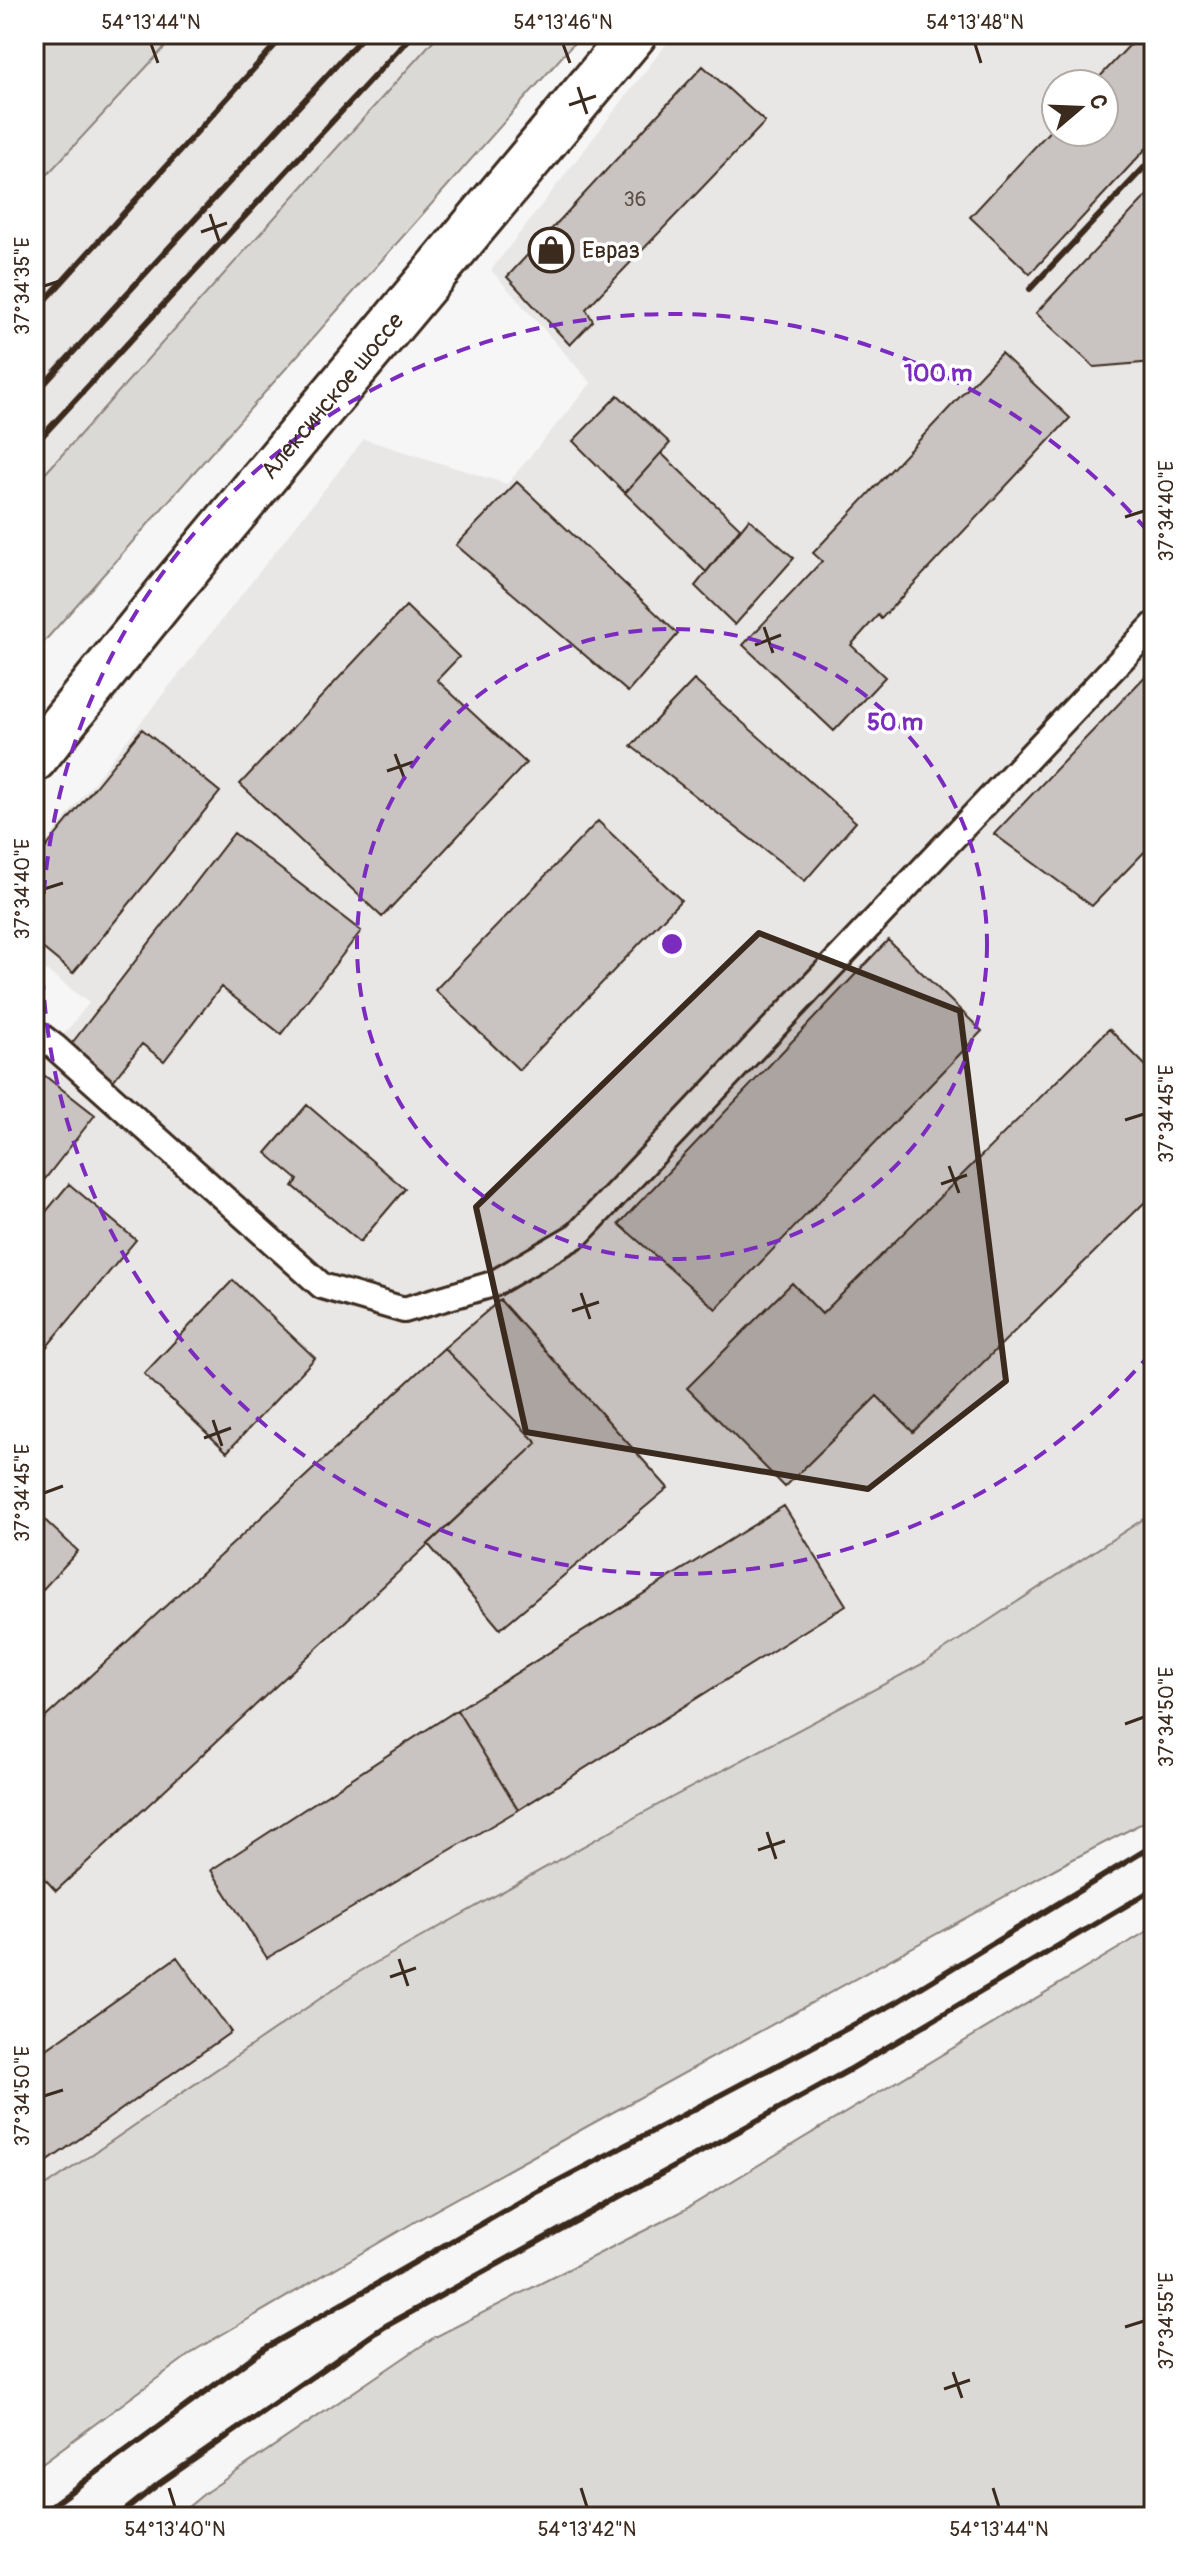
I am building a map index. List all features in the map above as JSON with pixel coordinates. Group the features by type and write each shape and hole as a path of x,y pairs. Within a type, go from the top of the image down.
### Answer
{"main road":[{"name":"Алексинское шоссе","path":"34,759 171,589 634,34"}],"lane":[{"path":"34,1031 322,1286 404,1310 493,1284 577,1235 1154,625"}],"highlighted area":[{"path":"759,933 960,1011 1006,1381 868,1489 526,1432 476,1207"}],"shaded area":[{"path":"34,34 177,34 34,189"},
{"path":"177,34 439,34 34,486 34,189"},
{"path":"439,34 582,34 34,653 34,486"},
{"path":"674,34 1154,34 1154,1512 924,1663 639,1815 359,1972 34,2194 34,1071 89,1003 34,961 34,858 364,439 507,484 591,383 491,270"},
{"path":"1154,1512 1154,1817 430,2213 197,2349 34,2469 34,2194 359,1972 639,1815 924,1663"},
{"path":"1154,1927 1154,2501 1138,2517 176,2517 205,2493 433,2338 679,2213"}],"building":[{"path":"1140,34 1154,34 1154,140 1030,274 970,217 1040,141 1040,148 1120,148 1120,68 1108,68"},
{"path":"703,66 765,122 586,309 593,321 570,345 507,277"},
{"path":"1154,188 1154,362 1094,367 1036,313"},
{"path":"1001,353 1070,418 881,619 878,615 851,645 885,677 834,731 743,645 822,561 813,553"},
{"path":"618,395 670,443 625,493 573,441"},
{"path":"661,453 740,528 706,572 625,493"},
{"path":"517,482 678,634 628,692 456,545"},
{"path":"749,519 794,558 735,625 695,586"},
{"path":"406,606 459,657 437,680 526,763 382,917 240,784"},
{"path":"1154,667 1154,842 1092,906 994,834"},
{"path":"694,680 856,822 805,881 631,746"},
{"path":"142,729 220,792 73,973 34,941 34,862"},
{"path":"598,821 681,900 519,1070 435,990"},
{"path":"234,833 361,931 281,1034 221,987 164,1061 142,1044 113,1081 69,1047"},
{"path":"888,940 982,1031 716,1309 619,1224"},
{"path":"1109,1029 1154,1074 1154,1193 913,1432 877,1396 785,1487 687,1388 792,1283 822,1314"},
{"path":"40,1072 95,1115 34,1193 34,1079"},
{"path":"307,1105 405,1189 360,1242 293,1186 298,1180 266,1153"},
{"path":"69,1184 136,1240 34,1362 34,1226"},
{"path":"233,1280 315,1358 227,1452 144,1374"},
{"path":"500,1300 668,1488 500,1629 428,1544 537,1443 444,1348"},
{"path":"444,1348 537,1443 56,1891 34,1867 34,1728"},
{"path":"784,1506 846,1605 518,1810 457,1710"},
{"path":"34,1510 78,1551 34,1599"},
{"path":"457,1710 518,1810 267,1958 211,1870"},
{"path":"177,1957 231,2032 34,2171 34,2058"}],"railway":[{"path":"34,313 285,34"},
{"path":"34,395 365,34"},
{"path":"34,445 413,34"},
{"path":"1030,289 1154,157"},
{"path":"36,2517 265,2348 539,2191 895,2003 1154,1845"},
{"path":"117,2517 157,2485 384,2327 849,2070 1154,1889"}],"place":[{"name":"Евраз","path":"551,250"}]}
